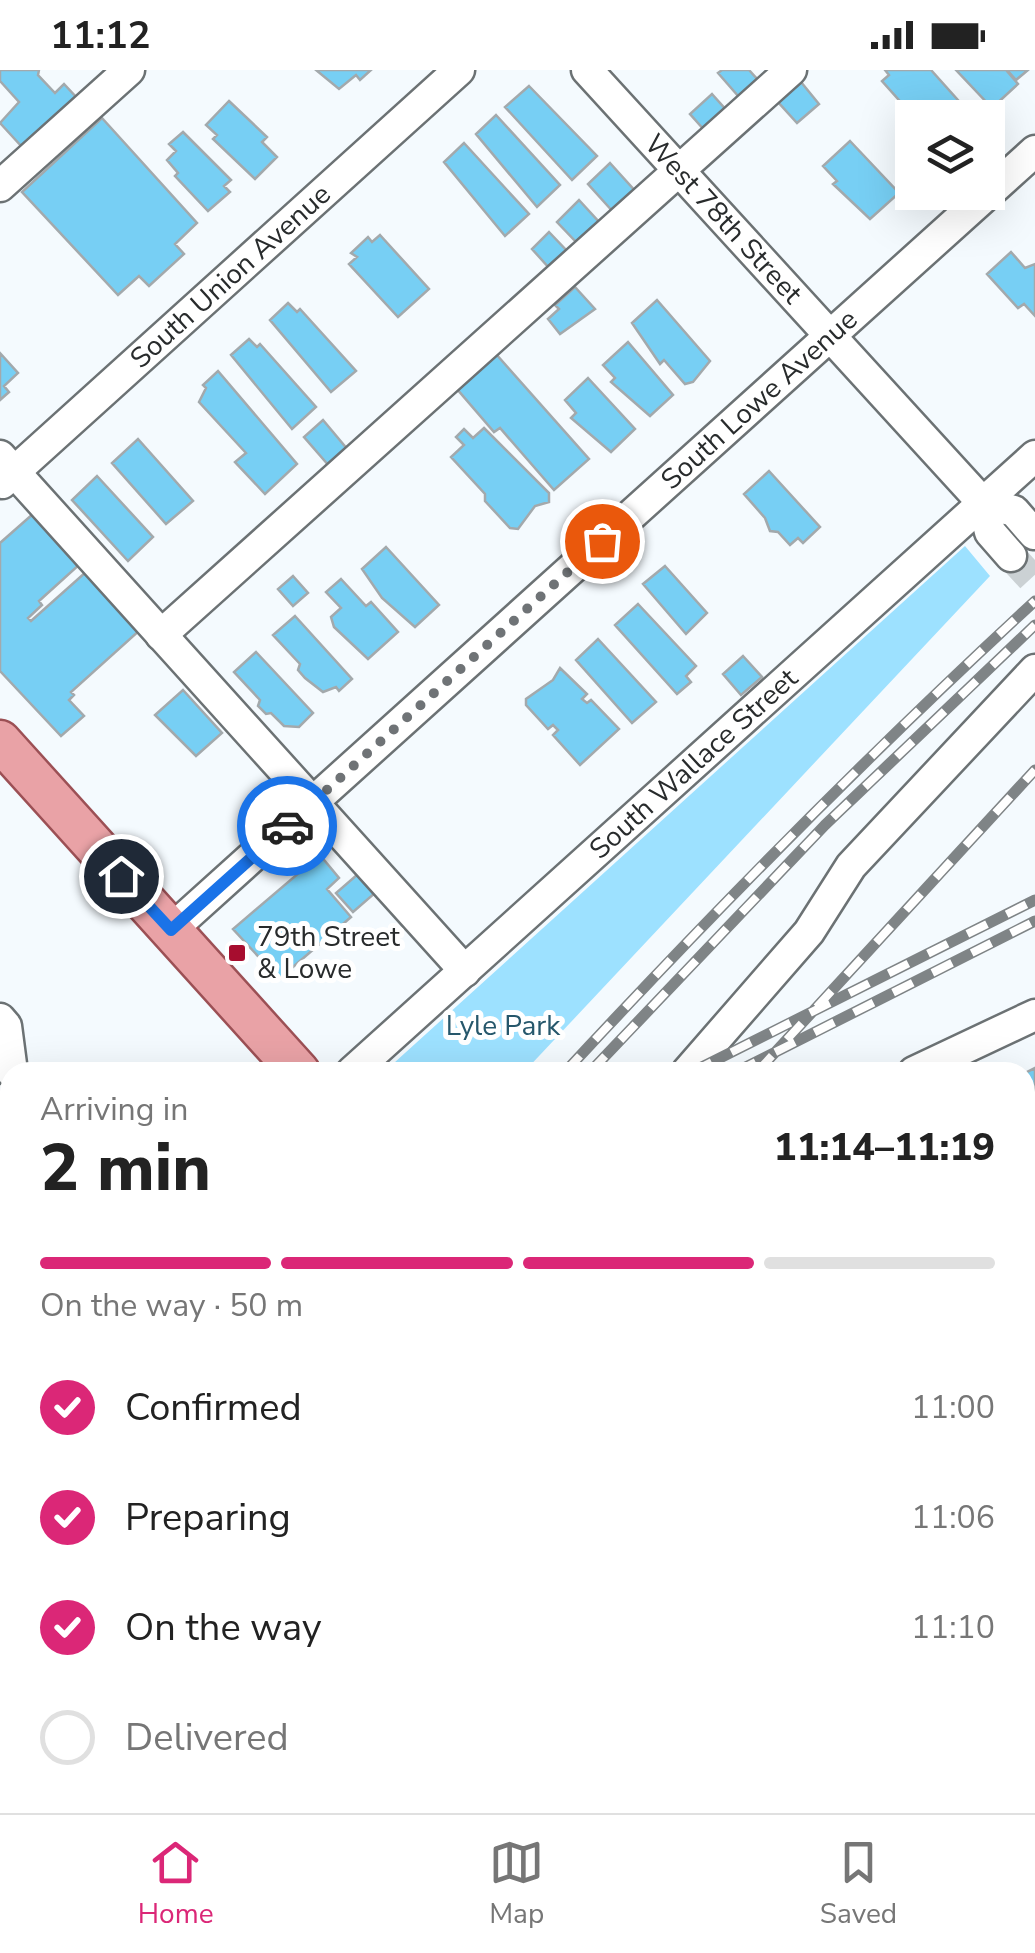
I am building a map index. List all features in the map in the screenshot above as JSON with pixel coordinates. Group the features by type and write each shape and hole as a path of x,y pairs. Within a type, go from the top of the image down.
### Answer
{"main road":[{"path":"0,741 290,1062"}],"street":[{"path":"0,186 128,70"},
{"name":"South Union Avenue","path":"5,471 459,70"},
{"name":"West 78th Street","path":"587,70 983,503 990,532 1011,556"},
{"path":"161,635 791,70"},
{"name":"South Lowe Avenue","path":"171,930 1035,151"},
{"name":"South Wallace Street","path":"363,1062 1035,456"},
{"path":"5,471 161,635 465,971"},
{"name":"West 78th Street","path":"983,503 1014,511 1034,534"},
{"path":"696,1062 809,932 851,866 1035,670"},
{"path":"935,1062 1035,1015"},
{"path":"0,1019 6,1026 8,1062"}],"green space":[{"name":"Lyle Park","path":"965,546 990,576 533,1062 395,1062"}],"building":[{"path":"0,70 39,70 38,75 55,93 64,84 77,98 23,148 0,123 19,102 0,81"},
{"path":"316,70 371,70 360,80 356,75 339,89"},
{"path":"749,70 758,80 739,97 718,73"},
{"path":"885,70 931,70 958,100 899,100 882,81 889,75"},
{"path":"956,70 1006,70 1018,84 1001,100 984,100"},
{"path":"1007,70 1028,70 1016,80"},
{"path":"801,82 819,104 797,123 778,102"},
{"path":"529,86 597,156 572,180 505,107"},
{"path":"712,94 728,112 706,132 690,114"},
{"path":"229,101 267,137 262,142 277,157 255,179 213,139 217,135 206,125"},
{"path":"496,115 560,185 537,207 476,134"},
{"path":"102,118 197,223 175,244 184,254 149,286 139,276 118,295 22,192"},
{"path":"183,132 231,180 224,186 230,192 208,211 175,176 178,173 167,160 176,151 169,144"},
{"path":"850,141 895,189 895,197 870,219 833,184 837,181 823,166"},
{"path":"464,143 529,214 505,236 444,162"},
{"path":"610,163 637,193 615,214 588,184"},
{"path":"579,200 600,223 578,244 557,222"},
{"path":"549,232 568,252 550,269 532,249"},
{"path":"380,235 429,289 398,317 349,264 357,257 351,253 368,237 372,242"},
{"path":"1011,252 1025,268 1035,264 1035,316 1024,304 1018,308 987,274"},
{"path":"575,287 595,309 560,334 548,319 559,309 555,305"},
{"path":"657,300 710,361 693,382 685,384 664,360 660,364 632,323"},
{"path":"288,303 297,312 300,309 356,371 331,392 270,320"},
{"path":"249,339 257,347 260,344 316,407 292,429 231,355"},
{"path":"628,342 673,395 650,416 611,382 615,378 603,365"},
{"path":"0,353 18,373 4,386 9,392 0,400"},
{"path":"496,354 589,459 554,490 500,428 494,432 457,389"},
{"path":"218,371 297,464 265,494 235,462 246,453 199,402 206,388 203,385"},
{"path":"588,378 635,429 611,452 571,418 576,413 565,400"},
{"path":"323,420 348,450 330,467 304,437"},
{"path":"484,428 549,493 549,502 535,506 518,529 510,528 451,457 464,445 456,437 464,429 473,438"},
{"path":"138,439 193,501 166,524 112,463"},
{"path":"769,471 820,527 803,543 798,538 790,545 778,532 770,531 765,518 744,494"},
{"path":"97,476 153,537 128,561 72,500"},
{"path":"34,513 80,564 39,601 42,605 28,618 31,621 87,571 140,630 71,692 74,695 69,700 84,716 61,736 0,671 0,543"},
{"path":"386,547 439,605 415,627 382,598 362,569"},
{"path":"665,566 707,613 686,634 643,584"},
{"path":"293,576 308,593 293,606 278,589"},
{"path":"341,579 366,606 371,602 398,632 368,659 334,627 331,617 341,608 326,592"},
{"path":"638,604 696,666 686,676 691,682 677,694 615,625"},
{"path":"295,616 352,679 339,691 336,687 323,692 305,678 298,670 300,664 273,635"},
{"path":"598,639 656,702 632,723 576,660"},
{"path":"256,652 313,713 299,727 284,726 271,713 266,714 258,706 260,700 234,672"},
{"path":"743,656 762,677 741,695 723,674"},
{"path":"560,668 587,694 582,699 587,703 591,700 619,729 580,765 553,735 558,730 553,725 548,729 526,705 526,699 553,680"},
{"path":"183,690 222,733 196,756 155,715"},
{"path":"320,855 339,878 327,889 351,917 279,979 233,929"},
{"path":"358,874 375,893 353,912 336,893"}],"tunnel":[{"path":"1011,556 1035,582"}],"railway":[{"path":"574,1062 795,832 1035,601"},
{"path":"600,1062 825,825 1035,625"},
{"path":"766,1062 1035,770"},
{"path":"712,1062 1035,900"},
{"path":"756,1062 1035,921"}],"way so far":[{"path":"287,826 602,541"}],"place":[{"name":"79th Street & Lowe","path":"237,953"}],"route":[{"path":"121,876 171,930 287,826"}]}
